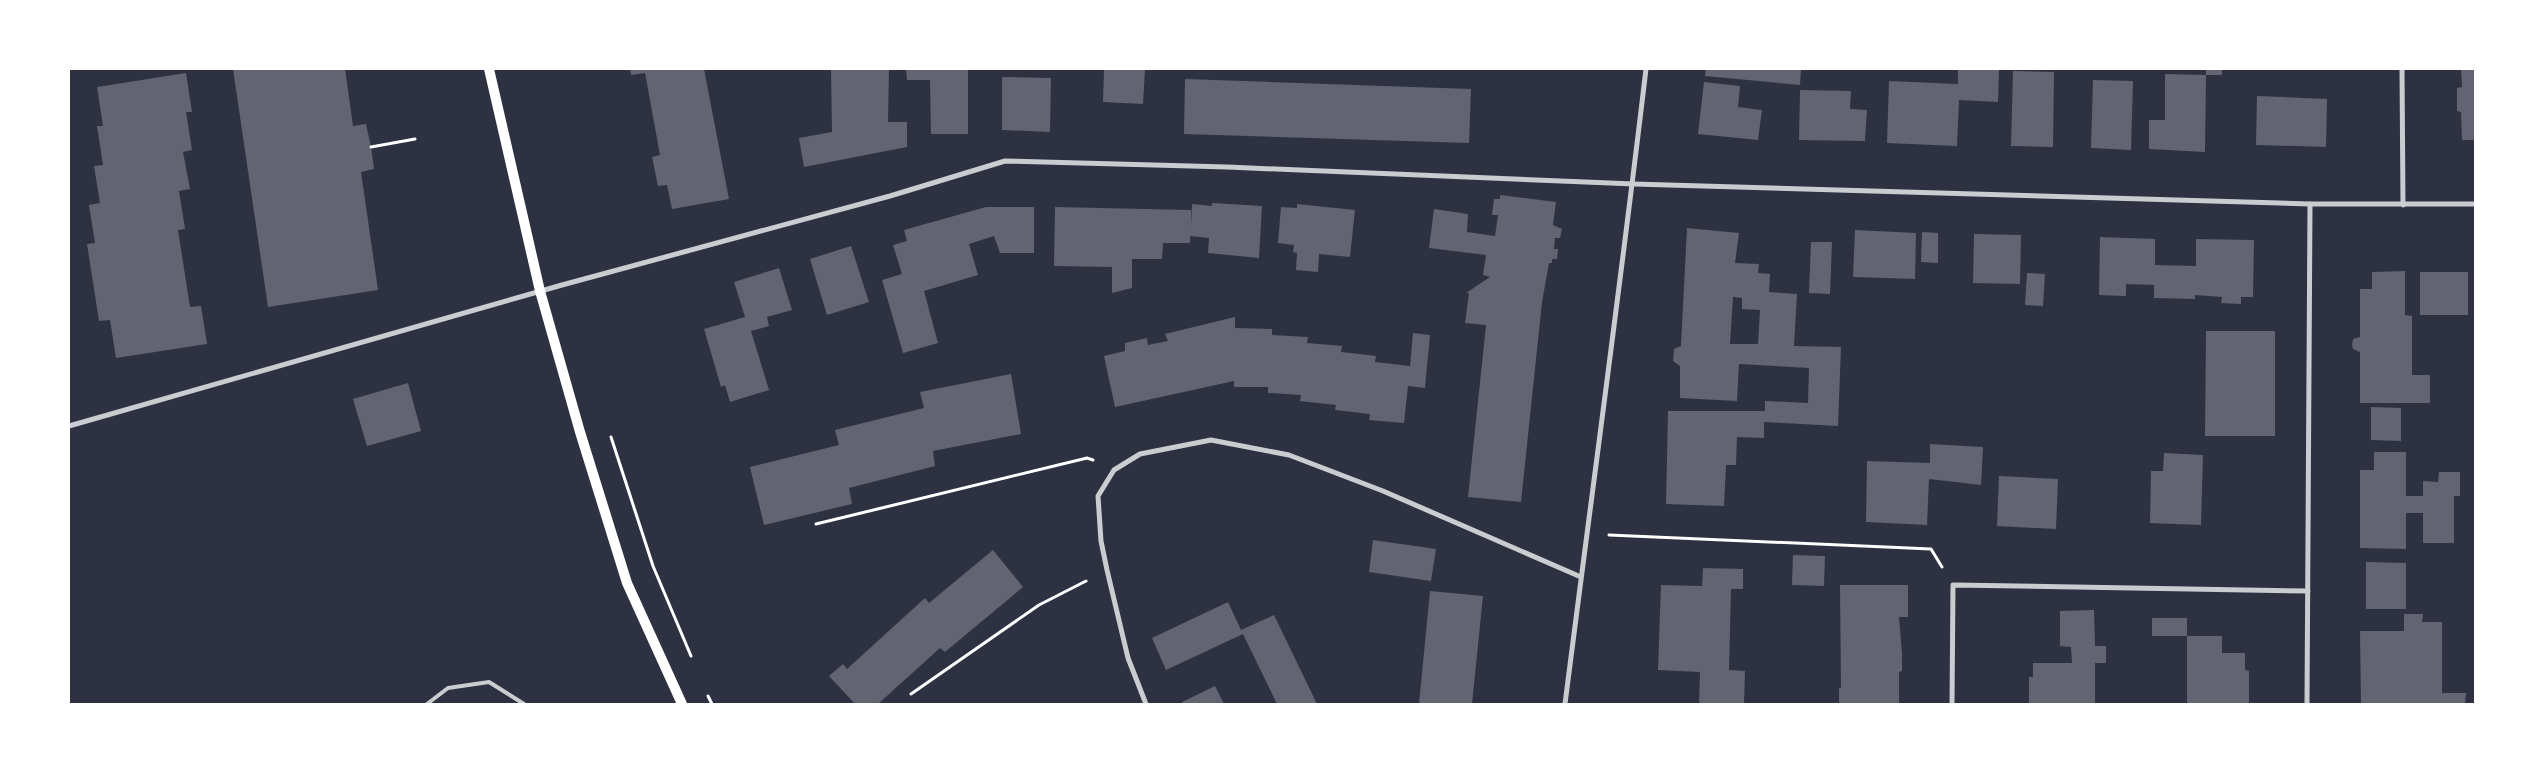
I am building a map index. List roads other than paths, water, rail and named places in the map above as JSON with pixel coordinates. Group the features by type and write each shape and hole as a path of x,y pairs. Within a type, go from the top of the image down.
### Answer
{"main road":[{"path":"489,69 540,292 580,432 627,583 682,704"}],"street":[{"path":"1565,704 1585,535 1634,184 1646,69"},
{"path":"2402,69 2404,205"},
{"path":"69,426 540,292 890,196 1005,160 1237,167 1634,184 2310,204 2475,204"},
{"path":"2307,704 2310,204"},
{"path":"1146,704 1128,658 1100,541 1098,496 1114,470 1140,454 1211,440 1289,455 1382,491 1581,577"},
{"path":"1952,704 1953,585 2308,591"}],"lane":[{"path":"427,704 448,688 489,682 524,704"}]}
